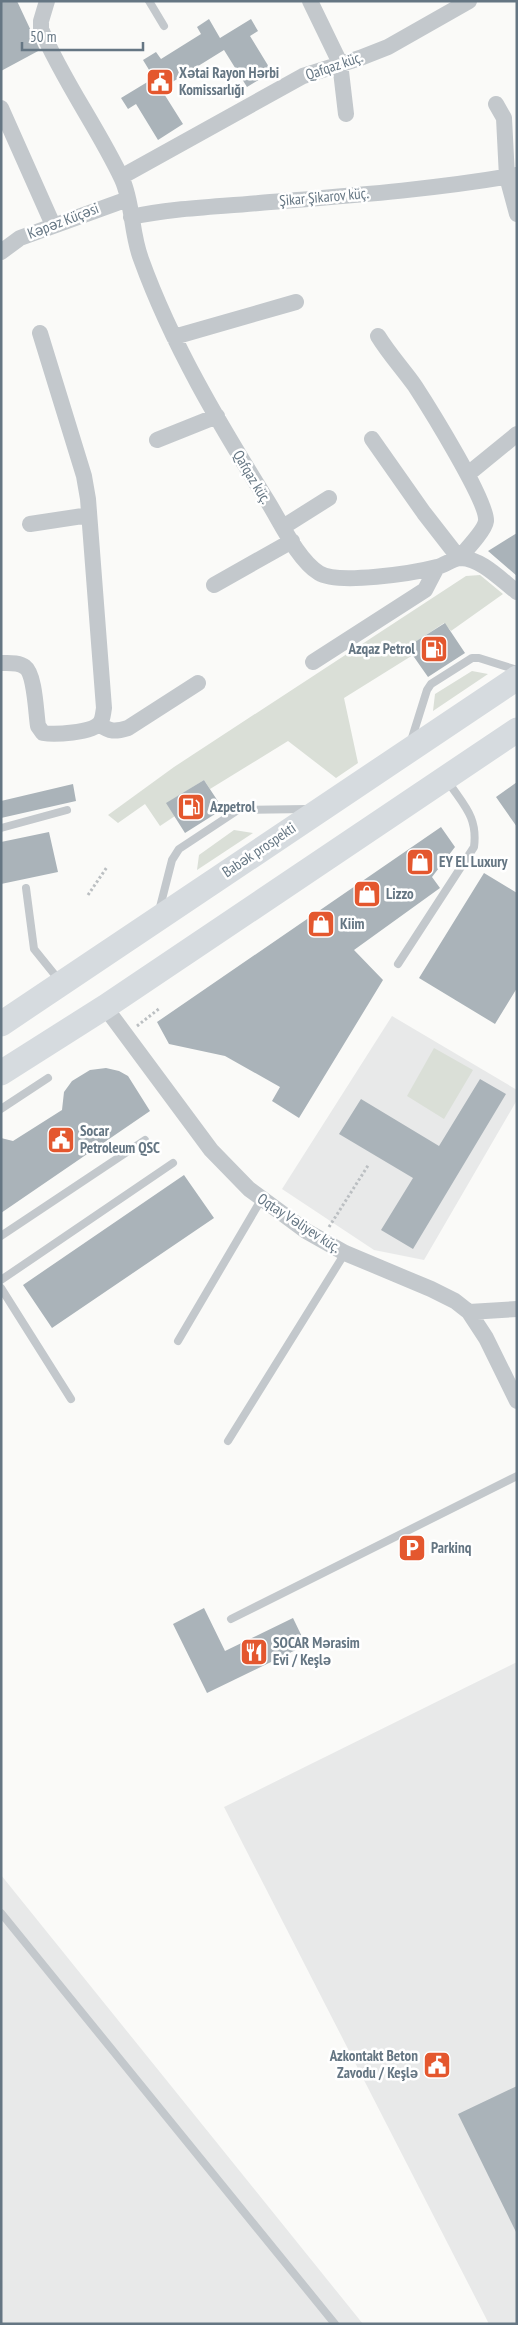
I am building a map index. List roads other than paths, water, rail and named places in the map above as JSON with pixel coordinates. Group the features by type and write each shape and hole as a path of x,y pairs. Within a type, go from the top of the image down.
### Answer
{"main road":[{"name":"Babək prospekti","path":"2,1021 62,983 408,749 517,678"},
{"path":"1,1073 105,1007 517,730"}],"street":[{"name":"Qafqaz küç.","path":"47,1 41,21 43,34 121,177 128,198 134,240 174,336 217,416 292,541 311,566 326,577 338,579 438,567 459,558"},
{"path":"310,1 340,63 346,114"},
{"name":"Qafqaz küç.","path":"121,177 303,76 360,58 404,39 469,1"},
{"path":"496,104 504,118 517,214"},
{"path":"1,108 53,225"},
{"name":"Şikar Şikarov küç.","path":"131,217 164,210 340,196 512,176"},
{"name":"Kəpəz Küçəsi","path":"1,252 20,238 128,198"},
{"path":"174,336 296,302"},
{"path":"1,663 16,663 26,667 30,674 38,726 43,733 63,733 92,729 99,724 104,708 89,515 84,476 40,333"},
{"path":"378,336 391,358 414,384 468,474 486,515 486,524 459,558"},
{"path":"157,440 217,416"},
{"path":"468,474 517,434"},
{"path":"372,439 424,514 459,558 475,562 517,592"},
{"path":"283,527 329,498"},
{"path":"30,524 89,515"},
{"path":"214,585 292,541"},
{"path":"313,662 425,590 438,567"},
{"path":"99,724 109,731 116,732 128,728 198,683"},
{"name":"Oqtay Vəliyev küç.","path":"105,1007 211,1150 261,1200 321,1240 345,1253 431,1288 455,1300 470,1312 486,1338 517,1401"},
{"path":"470,1312 517,1309"}],"lane":[{"path":"149,1 164,26"},
{"path":"408,749 427,690 431,684 472,658 479,658 517,670"},
{"path":"398,964 474,847 476,831 472,819 446,778"},
{"path":"157,919 172,860 179,849 238,810 320,809"},
{"path":"1,828 67,810"},
{"path":"26,888 34,949 62,983"},
{"path":"1,1109 48,1078"},
{"path":"1,1236 146,1140"},
{"path":"1,1280 173,1163"},
{"path":"178,1341 261,1200"},
{"path":"228,1441 345,1253"},
{"path":"1,1288 71,1399"},
{"path":"231,1619 517,1476"},
{"path":"1,1913 336,2324"}],"place":[{"name":"Xətai Rayon Hərbi Komissarlığı","path":"160,82"},
{"name":"Azqaz Petrol","path":"434,649"},
{"name":"Azpetrol","path":"191,807"},
{"name":"EY EL Luxury","path":"420,862"},
{"name":"Lizzo","path":"367,894"},
{"name":"Kiim","path":"321,924"},
{"name":"Socar Petroleum QSC","path":"61,1140"},
{"name":"Parkinq","path":"412,1548"},
{"name":"SOCAR Mərasim Evi / Keşlə","path":"254,1652"},
{"name":"Azkontakt Beton Zavodu / Keşlə","path":"437,2065"}]}
